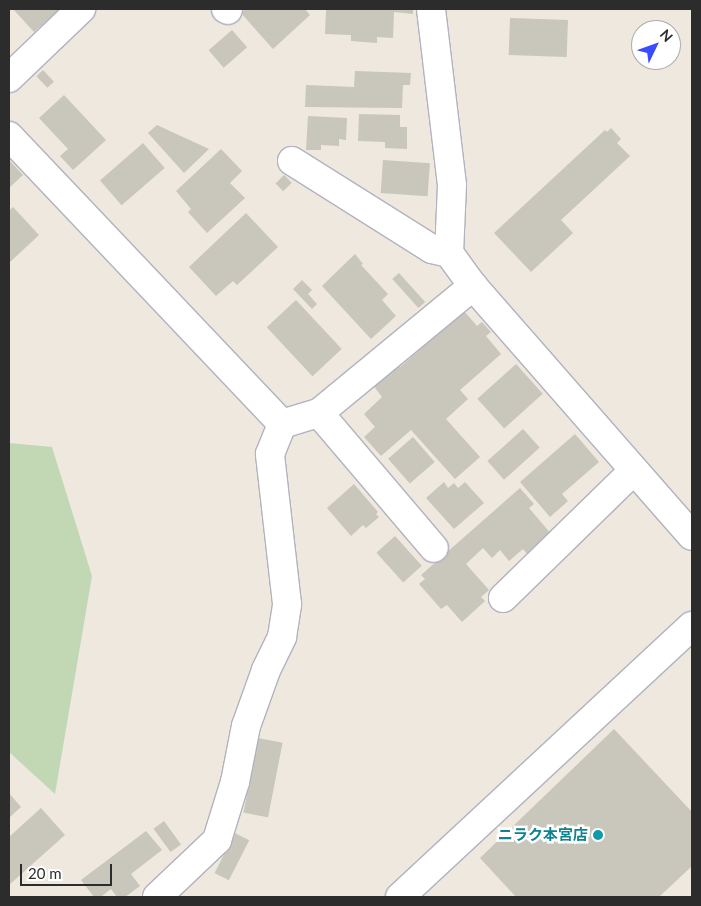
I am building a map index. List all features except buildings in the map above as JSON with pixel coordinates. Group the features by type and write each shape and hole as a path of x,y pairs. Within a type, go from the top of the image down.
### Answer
{"street":[{"path":"9,78 82,9"},
{"path":"431,9 452,185 449,253 473,286 634,470 688,522"},
{"path":"9,136 282,424"},
{"path":"292,161 432,249 449,253"},
{"path":"282,424 319,413 473,286"},
{"path":"319,413 434,548"},
{"path":"157,897 217,840 235,782 246,726 266,670 282,636 287,604 270,454 282,424"},
{"path":"503,598 634,470"},
{"path":"400,897 692,626"}],"green space":[{"path":"9,443 52,447 92,576 55,794 9,752"}],"place":[{"name":"ニラク本宮店","path":"598,835"}]}
